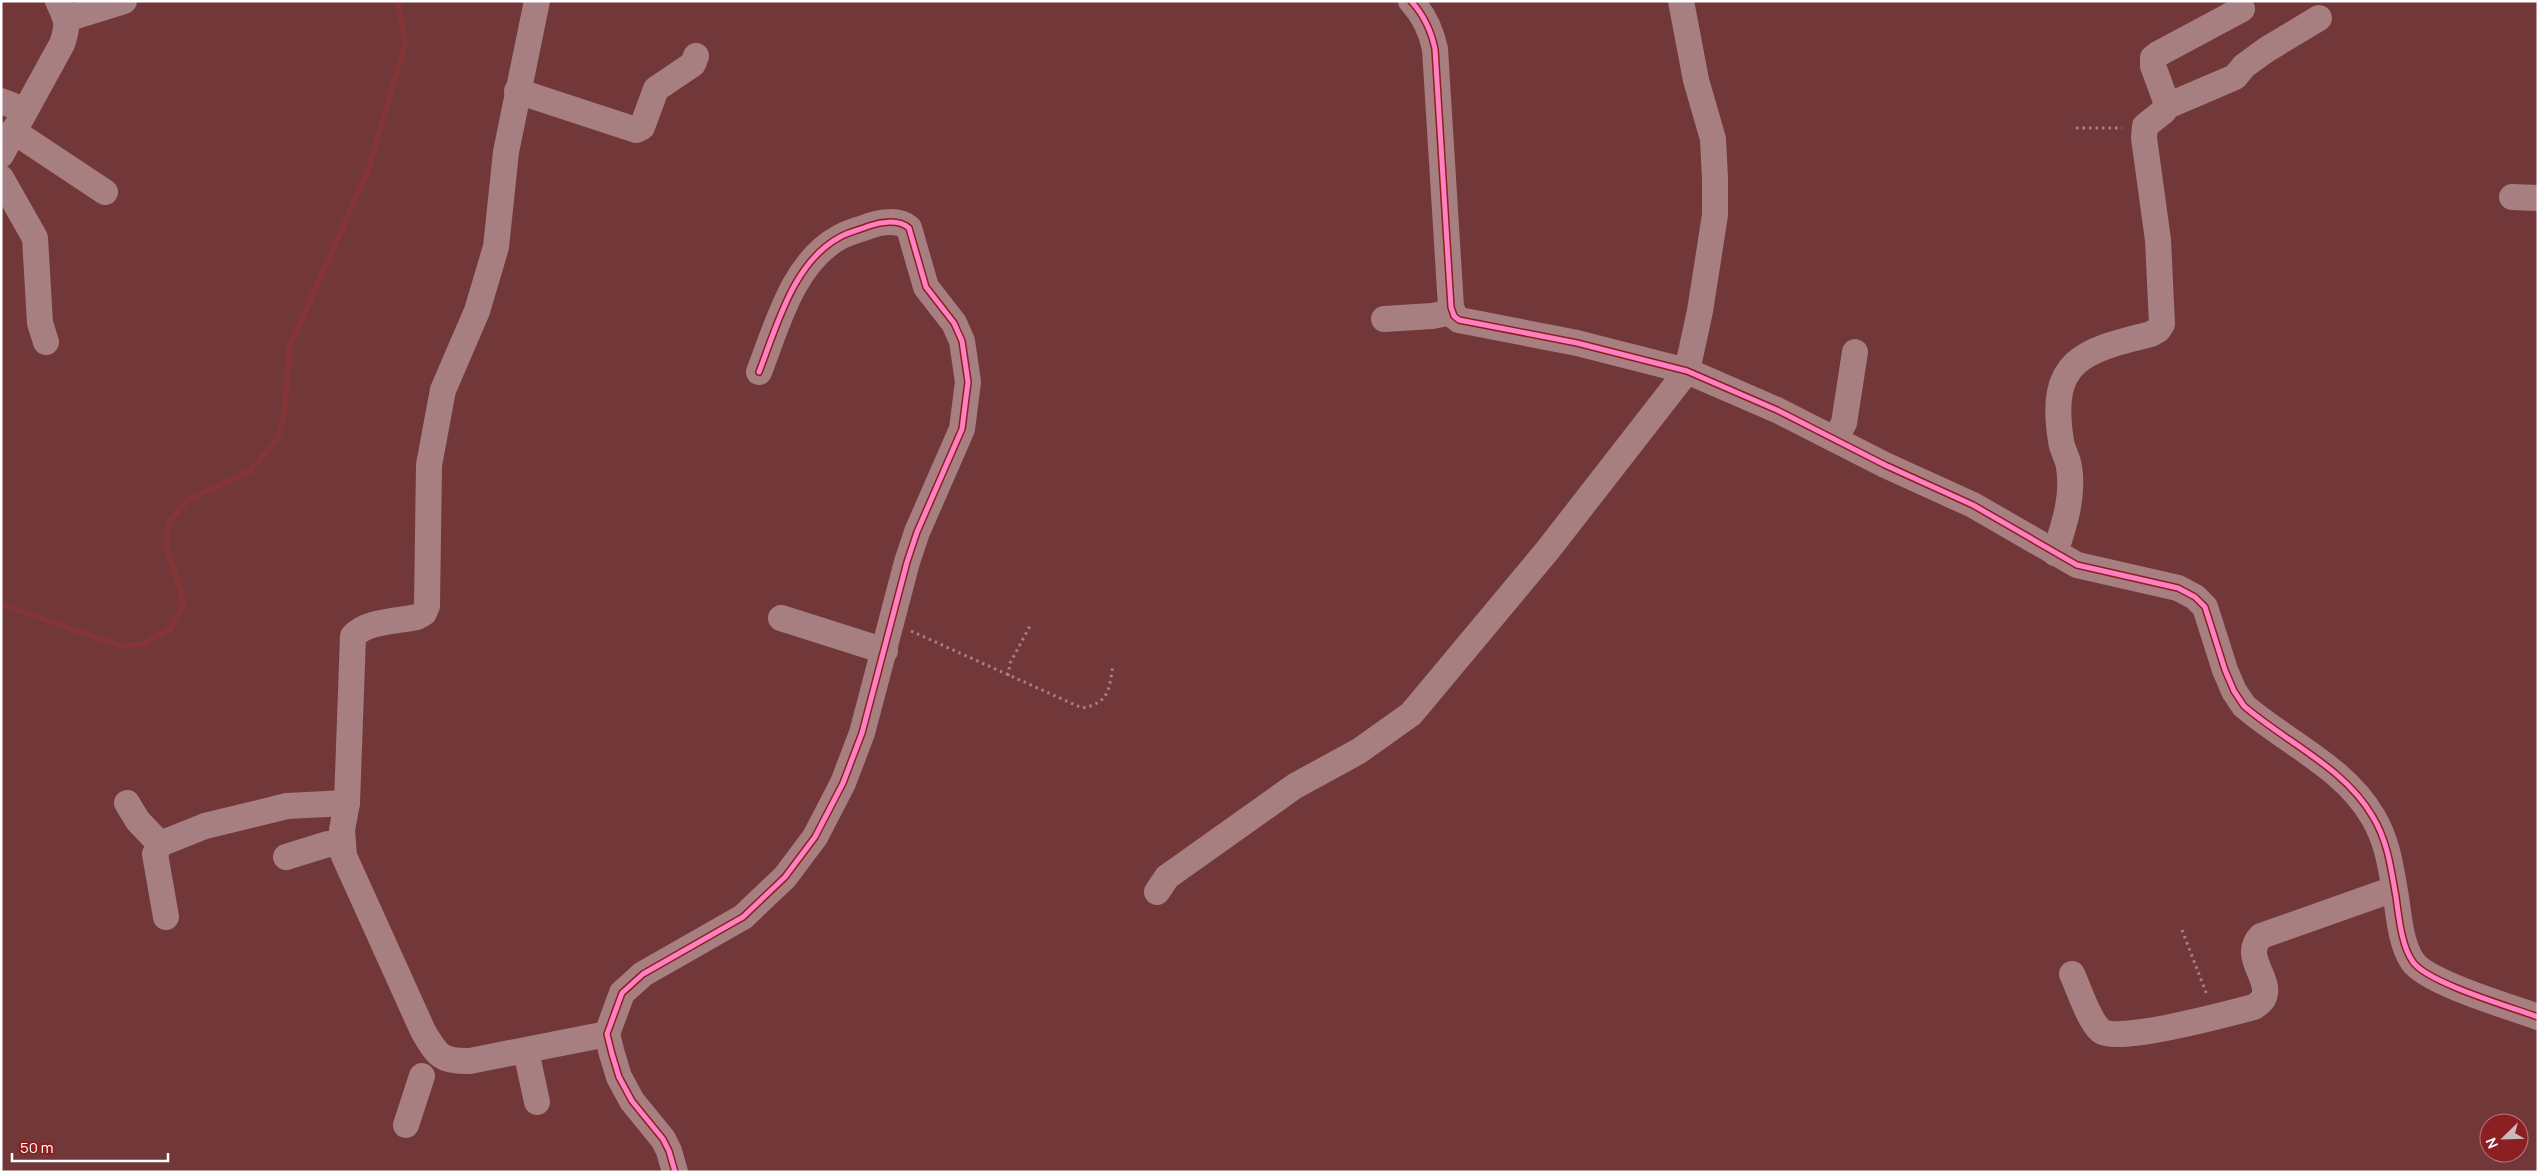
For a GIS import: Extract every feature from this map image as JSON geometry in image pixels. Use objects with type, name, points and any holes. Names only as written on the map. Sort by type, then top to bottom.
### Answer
[{"type":"street","points":[[1,155],[13,114],[62,44],[68,29],[62,10],[124,1]]},
{"type":"street","points":[[406,1124],[430,1063],[344,856],[342,830],[347,803],[353,636],[358,630],[367,627],[417,617],[424,613],[427,606],[429,474],[443,390],[477,311],[496,247],[506,152],[537,1]]},
{"type":"street","points":[[1410,1],[1421,12],[1429,26],[1435,49],[1453,312],[1459,320],[1576,344],[1687,371],[1777,410],[1835,440],[1973,505],[2055,553],[2089,570],[2178,588],[2195,597],[2208,614],[2225,670],[2234,692],[2244,706],[2338,775],[2361,799],[2382,835],[2389,857],[2400,926],[2414,963],[2434,978],[2538,1017]]},
{"type":"street","points":[[1157,892],[1167,877],[1294,786],[1359,751],[1411,714],[1547,551],[1687,371],[1700,311],[1715,215],[1715,178],[1713,139],[1696,80],[1681,1]]},
{"type":"street","points":[[2055,553],[2066,520],[2070,487],[2069,466],[2061,444],[2058,418],[2061,383],[2078,359],[2092,352],[2151,334],[2158,330],[2162,324],[2158,240],[2144,138],[2145,126],[2164,111],[2167,104],[2153,66],[2153,58],[2242,9]]},
{"type":"street","points":[[2165,107],[2235,77],[2244,66],[2266,50],[2319,18]]},
{"type":"street","points":[[517,91],[636,130],[642,127],[656,89],[693,64],[696,56]]},
{"type":"street","points":[[13,114],[105,192]]},
{"type":"street","points":[[1,178],[35,238],[40,324],[46,342]]},
{"type":"street","points":[[2512,197],[2538,198]]},
{"type":"street","points":[[675,1172],[669,1151],[663,1139],[632,1101],[619,1077],[607,1034],[622,993],[643,974],[743,918],[785,877],[814,837],[843,783],[862,733],[907,562],[917,532],[962,429],[967,397],[967,362],[962,341],[954,323],[926,286],[909,228],[901,223],[877,223],[840,237],[821,251],[803,270],[783,311],[759,372]]},
{"type":"street","points":[[1384,319],[1432,316],[1453,312]]},
{"type":"street","points":[[1835,440],[1844,423],[1855,352]]},
{"type":"street","points":[[781,618],[885,650]]},
{"type":"street","points":[[127,803],[138,822],[160,844]]},
{"type":"street","points":[[166,917],[155,854],[160,844],[205,826],[287,806],[347,803]]},
{"type":"street","points":[[286,856],[328,844],[343,846]]},
{"type":"street","points":[[2072,974],[2096,1026],[2103,1033],[2154,1031],[2254,1007],[2263,999],[2265,990],[2253,950],[2255,942],[2261,936],[2394,889]]},
{"type":"street","points":[[430,1063],[443,1059],[453,1062],[526,1052],[607,1034]]},
{"type":"street","points":[[526,1052],[537,1102]]},
{"type":"path","points":[[2076,128],[2111,129],[2145,126]]},
{"type":"path","points":[[892,623],[1082,708],[1101,702],[1109,691],[1112,666]]},
{"type":"path","points":[[1008,676],[1010,663],[1030,626]]},
{"type":"path","points":[[2182,930],[2216,1016]]},
{"type":"waterway","points":[[1,604],[121,646],[144,644],[171,628],[184,603],[166,544],[168,523],[188,500],[250,471],[277,440],[284,413],[290,346],[369,168],[405,44],[398,1]]},
{"type":"cycle path","points":[[1411,1],[1426,23],[1435,49],[1451,307],[1454,316],[1459,320],[1577,343],[1687,371],[1777,410],[1885,465],[1973,505],[2077,565],[2178,588],[2195,597],[2205,607],[2225,670],[2234,691],[2244,706],[2331,770],[2361,799],[2373,817],[2386,846],[2403,939],[2413,962],[2422,970],[2452,986],[2538,1017]]},
{"type":"cycle path","points":[[675,1172],[669,1151],[663,1139],[632,1101],[619,1077],[612,1054],[607,1034],[622,993],[643,974],[743,917],[785,877],[815,837],[843,783],[862,733],[907,562],[917,532],[962,429],[968,382],[962,341],[954,323],[926,287],[909,228],[895,222],[873,225],[843,235],[824,248],[810,262],[798,279],[780,316],[759,372]]}]
